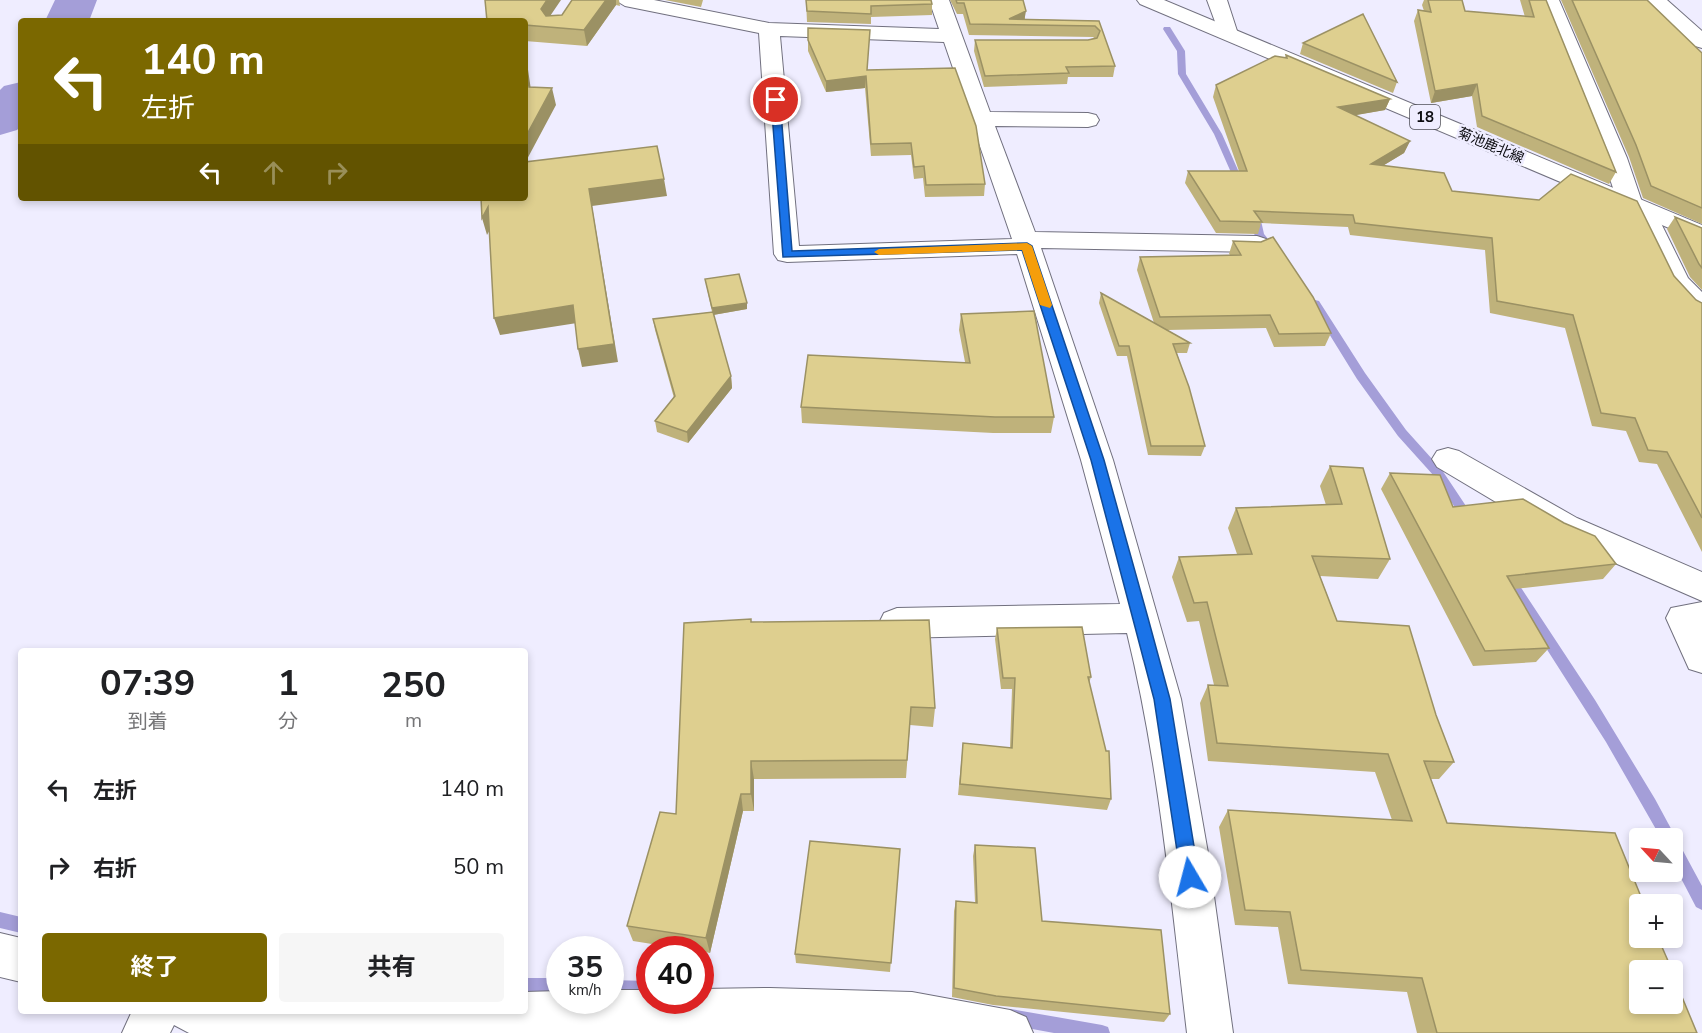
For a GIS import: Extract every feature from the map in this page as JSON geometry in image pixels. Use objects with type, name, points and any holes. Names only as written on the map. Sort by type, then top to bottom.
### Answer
[{"type":"main road","points":[[626,0],[769,29],[962,41]]},
{"type":"main road","points":[[939,0],[962,41],[982,119],[1097,460],[1141,618],[1162,699],[1187,854],[1210,1033]]},
{"type":"main road","name":"菊池鹿北線","points":[[1147,0],[1702,234]]},
{"type":"main road","points":[[1217,0],[1228,34]]},
{"type":"main road","points":[[1549,0],[1636,206],[1676,282],[1702,308]]},
{"type":"main road","points":[[1655,0],[1702,42]]},
{"type":"main road","points":[[769,29],[787,254],[1044,241],[1257,244]]},
{"type":"main road","points":[[982,119],[1088,120]]},
{"type":"main road","points":[[1448,459],[1565,527],[1702,587]]},
{"type":"main road","points":[[1702,617],[1684,618],[1702,658]]},
{"type":"main road","points":[[897,623],[1141,618]]},
{"type":"main road","points":[[0,955],[18,959]]},
{"type":"main road","points":[[208,1014],[236,1019],[492,1024],[770,1011],[900,1015],[1010,1033]]},
{"type":"main road","points":[[145,1033],[155,1014]]},
{"type":"building","points":[[485,0],[547,0],[541,9],[546,16],[562,15],[572,0],[606,0],[584,30],[528,25],[528,18],[487,18]]},
{"type":"building","points":[[806,0],[931,0],[932,4],[871,6],[871,14],[807,11]]},
{"type":"building","points":[[956,0],[1023,0],[1026,11],[1009,19],[1099,21],[1115,66],[1066,67],[1069,73],[985,76],[975,40],[1088,40],[1097,38],[1100,31],[1095,26],[970,24],[964,3],[957,3]]},
{"type":"building","points":[[1428,0],[1462,0],[1465,11],[1534,17],[1529,0],[1546,0],[1616,172],[1482,116],[1477,84],[1435,91],[1418,10],[1431,12]]},
{"type":"building","points":[[1572,0],[1647,0],[1702,53],[1702,208],[1651,186],[1636,145]]},
{"type":"building","points":[[1363,14],[1397,82],[1303,43]]},
{"type":"building","points":[[808,28],[870,30],[867,70],[955,68],[976,126],[985,184],[926,185],[924,166],[914,167],[911,143],[871,144],[866,76],[826,81],[808,40]]},
{"type":"building","points":[[1286,55],[1390,99],[1338,107],[1410,141],[1371,164],[1444,173],[1452,191],[1539,200],[1571,174],[1637,201],[1674,276],[1696,300],[1702,303],[1702,518],[1667,452],[1648,450],[1635,418],[1601,413],[1573,315],[1497,301],[1492,238],[1355,223],[1353,215],[1254,211],[1262,222],[1220,221],[1188,171],[1247,171],[1216,85],[1275,56],[1287,58]]},
{"type":"building","points":[[528,80],[529,87],[552,88],[528,132]]},
{"type":"building","points":[[657,146],[664,179],[589,189],[614,344],[578,349],[573,305],[494,318],[488,207],[482,218],[481,201],[528,201],[528,162]]},
{"type":"building","points":[[1675,217],[1702,228],[1702,268],[1699,264]]},
{"type":"building","points":[[1273,237],[1313,297],[1331,333],[1279,334],[1270,315],[1160,317],[1140,257],[1241,255],[1233,241],[1261,242]]},
{"type":"building","points":[[739,274],[747,303],[712,308],[705,279]]},
{"type":"building","points":[[1101,293],[1190,343],[1173,344],[1189,387],[1205,446],[1151,446],[1129,346],[1119,346]]},
{"type":"building","points":[[1034,311],[1054,417],[995,417],[801,407],[808,355],[970,363],[961,314]]},
{"type":"building","points":[[713,312],[731,376],[687,432],[655,421],[675,396],[653,319]]},
{"type":"building","points":[[1330,466],[1363,468],[1390,559],[1312,556],[1337,621],[1409,626],[1436,715],[1454,762],[1424,761],[1447,823],[1615,833],[1629,867],[1629,882],[1635,882],[1640,894],[1629,894],[1629,948],[1662,948],[1668,960],[1629,960],[1629,1014],[1683,1014],[1683,999],[1697,1033],[1437,1033],[1422,978],[1301,970],[1290,912],[1245,910],[1228,810],[1412,821],[1388,754],[1217,743],[1208,685],[1228,686],[1207,602],[1194,603],[1179,557],[1252,554],[1236,508],[1342,504]]},
{"type":"building","points":[[1390,473],[1440,475],[1453,507],[1523,499],[1564,523],[1595,536],[1616,564],[1507,576],[1549,648],[1485,651]]},
{"type":"building","points":[[751,619],[751,622],[929,620],[935,708],[911,707],[907,760],[751,761],[751,794],[741,794],[706,936],[627,926],[660,812],[676,814],[684,623]]},
{"type":"building","points":[[1082,627],[1091,677],[1088,677],[1106,751],[1109,751],[1111,799],[960,784],[963,743],[1012,748],[1015,678],[1003,678],[997,628]]},
{"type":"building","points":[[810,841],[900,849],[891,963],[795,954]]},
{"type":"building","points":[[975,845],[1035,848],[1042,921],[1161,930],[1170,1014],[996,996],[954,988],[956,901],[977,903]]},
{"type":"waterway","points":[[68,18],[76,0]]},
{"type":"waterway","points":[[1167,29],[1181,51],[1182,74],[1218,134],[1241,186]]},
{"type":"waterway","points":[[0,120],[18,99]]},
{"type":"waterway","points":[[1255,216],[1259,234],[1272,250]]},
{"type":"waterway","points":[[1315,303],[1361,376],[1402,433],[1438,473],[1468,518]]},
{"type":"waterway","points":[[1506,575],[1611,737],[1663,828]]},
{"type":"waterway","points":[[1683,866],[1702,902]]},
{"type":"waterway","points":[[0,920],[18,924]]},
{"type":"waterway","points":[[528,986],[546,986]]},
{"type":"waterway","points":[[624,988],[636,989]]},
{"type":"waterway","points":[[1011,1017],[1102,1033]]},
{"type":"slow traffic","points":[[879,252],[1027,246],[1046,305]]},
{"type":"route","points":[[776,100],[787,254],[1027,246],[1097,460],[1162,699],[1190,877]]}]
